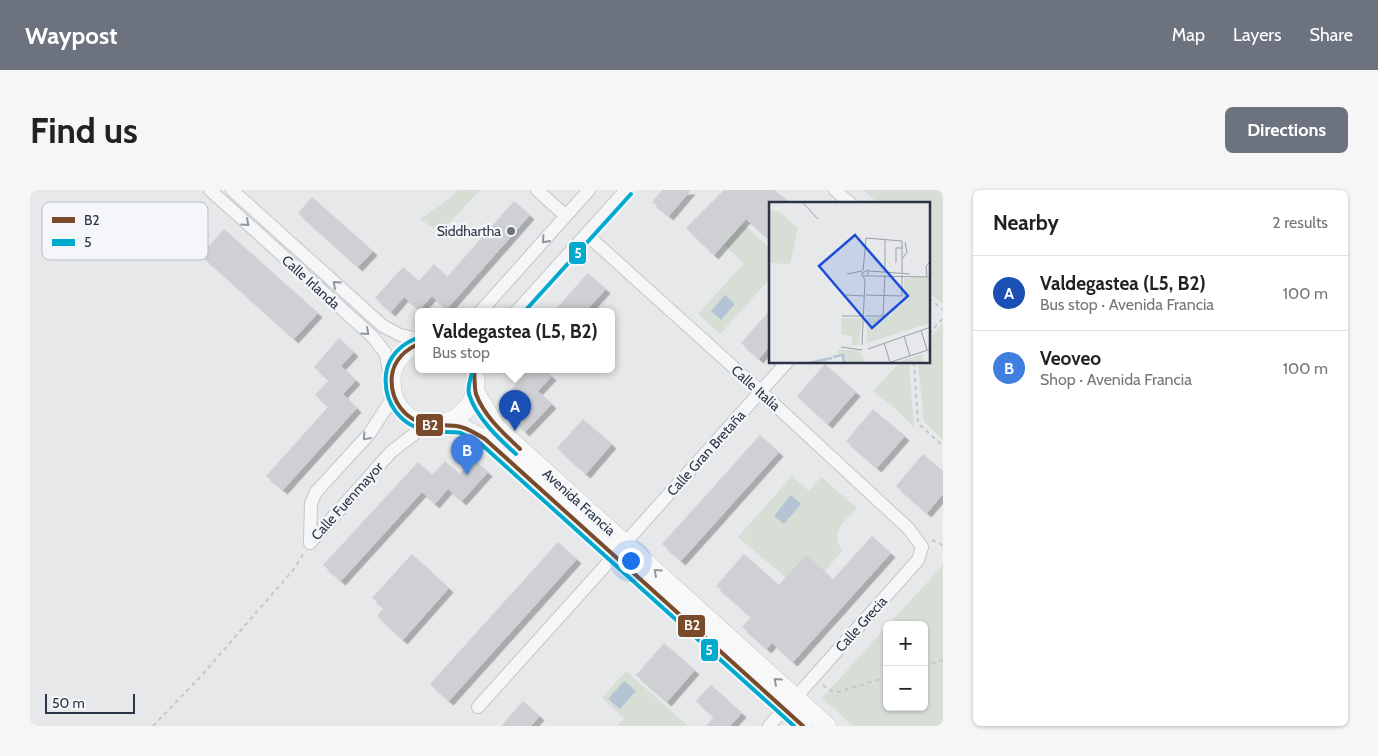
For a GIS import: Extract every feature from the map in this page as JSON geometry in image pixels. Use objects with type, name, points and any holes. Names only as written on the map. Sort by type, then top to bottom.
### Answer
[{"type":"main road","points":[[415,345],[400,356],[393,371],[392,392],[401,410],[412,420],[431,425],[450,422],[462,414],[470,404],[476,378]]},
{"type":"main road","name":"Avenida Francia","points":[[476,378],[496,427],[619,550]]},
{"type":"main road","name":"Avenida Francia","points":[[431,425],[462,427],[485,439],[619,550],[790,703],[826,726]]},
{"type":"main road","name":"Avenida Francia","points":[[790,703],[803,726]]},
{"type":"street","name":"Calle Irlanda","points":[[210,190],[373,338],[386,354],[392,392]]},
{"type":"street","name":"Calle Irlanda","points":[[232,190],[383,326],[400,335],[415,338]]},
{"type":"street","points":[[537,190],[566,216]]},
{"type":"street","points":[[484,308],[589,190]]},
{"type":"street","points":[[520,308],[626,190]]},
{"type":"street","points":[[835,190],[849,202]]},
{"type":"street","name":"Calle Italia","points":[[586,234],[909,529],[922,547]]},
{"type":"street","name":"Calle Gran Bretaña","points":[[478,707],[786,364]]},
{"type":"street","name":"Calle Fuenmayor","points":[[310,543],[311,503],[316,492],[370,433],[392,392]]},
{"type":"street","name":"Calle Fuenmayor","points":[[310,543],[391,452],[431,425]]},
{"type":"street","name":"Calle Grecia","points":[[769,726],[918,560],[922,547]]},
{"type":"path","points":[[931,300],[943,310]]},
{"type":"path","points":[[931,332],[943,318]]},
{"type":"path","points":[[914,364],[918,423],[943,446]]},
{"type":"path","points":[[153,726],[202,676],[288,576],[310,543]]},
{"type":"path","points":[[928,665],[943,660]]},
{"type":"path","points":[[813,677],[828,690],[838,692],[883,678]]},
{"type":"shaded area","points":[[458,190],[480,190],[440,233],[420,219],[452,197]]},
{"type":"shaded area","points":[[864,190],[943,190],[943,304],[931,295],[931,202],[877,202]]},
{"type":"shaded area","points":[[743,224],[769,247],[769,280],[720,334],[698,314],[744,263],[724,245]]},
{"type":"shaded area","points":[[943,323],[943,440],[924,422],[918,364],[931,364],[931,337]]},
{"type":"shaded area","points":[[898,364],[909,364],[914,427],[899,412],[873,391]]},
{"type":"shaded area","points":[[792,476],[809,491],[821,477],[857,508],[840,527],[837,538],[842,551],[824,572],[786,578],[738,537]]},
{"type":"shaded area","points":[[943,565],[943,726],[853,726],[822,698],[883,630],[883,711],[928,711],[928,621],[892,621]]},
{"type":"shaded area","points":[[626,671],[688,726],[617,726],[624,718],[602,698]]},
{"type":"water","points":[[725,295],[735,304],[721,320],[711,311]]},
{"type":"water","points":[[791,495],[801,504],[784,524],[774,516]]},
{"type":"water","points":[[624,681],[636,691],[620,709],[608,699]]},
{"type":"building","points":[[662,190],[691,190],[669,216],[652,202]]},
{"type":"building","points":[[724,190],[775,190],[789,202],[769,202],[769,239],[746,219],[714,255],[686,228]]},
{"type":"building","points":[[312,197],[373,251],[358,267],[298,213]]},
{"type":"building","points":[[514,201],[530,215],[448,308],[432,296],[421,308],[417,308],[404,297],[391,312],[375,298],[403,267],[419,281],[434,264],[447,277]]},
{"type":"building","points":[[224,229],[318,313],[294,339],[207,260],[208,247]]},
{"type":"building","points":[[588,273],[606,289],[589,308],[557,308]]},
{"type":"building","points":[[769,311],[769,347],[759,359],[741,343]]},
{"type":"building","points":[[339,338],[354,352],[341,366],[356,380],[343,394],[357,408],[283,490],[266,476],[328,407],[315,395],[329,380],[314,367]]},
{"type":"building","points":[[825,364],[856,392],[828,424],[797,396]]},
{"type":"building","points":[[520,373],[548,373],[552,376],[538,391],[552,404],[525,432],[511,418],[524,404],[510,391],[523,376]]},
{"type":"building","points":[[873,409],[905,436],[877,468],[846,441]]},
{"type":"building","points":[[583,419],[612,444],[586,474],[557,448]]},
{"type":"building","points":[[760,435],[779,452],[681,561],[662,544]]},
{"type":"building","points":[[923,454],[943,471],[943,494],[927,513],[896,486]]},
{"type":"building","points":[[473,459],[488,472],[462,501],[448,489],[435,504],[422,492],[341,581],[323,565],[418,462],[432,475],[445,461],[460,474]]},
{"type":"building","points":[[872,536],[891,553],[793,662],[772,643],[767,649],[742,627],[751,617],[716,586],[744,554],[779,585],[806,555],[833,579]]},
{"type":"building","points":[[558,542],[577,559],[449,701],[430,684]]},
{"type":"building","points":[[412,554],[449,588],[403,640],[377,616],[384,608],[372,598]]},
{"type":"building","points":[[664,643],[695,670],[667,702],[636,675]]},
{"type":"building","points":[[711,685],[742,713],[730,726],[706,726],[714,717],[696,701]]},
{"type":"building","points":[[523,701],[540,716],[531,726],[501,726]]},
{"type":"transit line","name":"5","points":[[528,308],[631,194]]},
{"type":"transit line","name":"5","points":[[415,339],[396,352],[387,368],[386,385],[388,395],[396,412],[410,424],[420,429],[434,432],[461,433],[481,444],[794,726]]},
{"type":"transit line","name":"B2","points":[[415,346],[401,356],[395,365],[392,375],[393,393],[400,408],[406,414],[421,423],[464,428],[485,439],[803,726]]},
{"type":"transit line","name":"5","points":[[472,373],[468,388],[472,403],[488,427],[516,454]]},
{"type":"transit line","name":"B2","points":[[474,373],[475,388],[479,402],[495,424],[520,449]]},
{"type":"place","name":"Siddhartha","points":[[511,231]]},
{"type":"place","name":"Valdegastea (L5, B2)","points":[[515,431]]},
{"type":"place","name":"Veoveo","points":[[467,475]]}]
